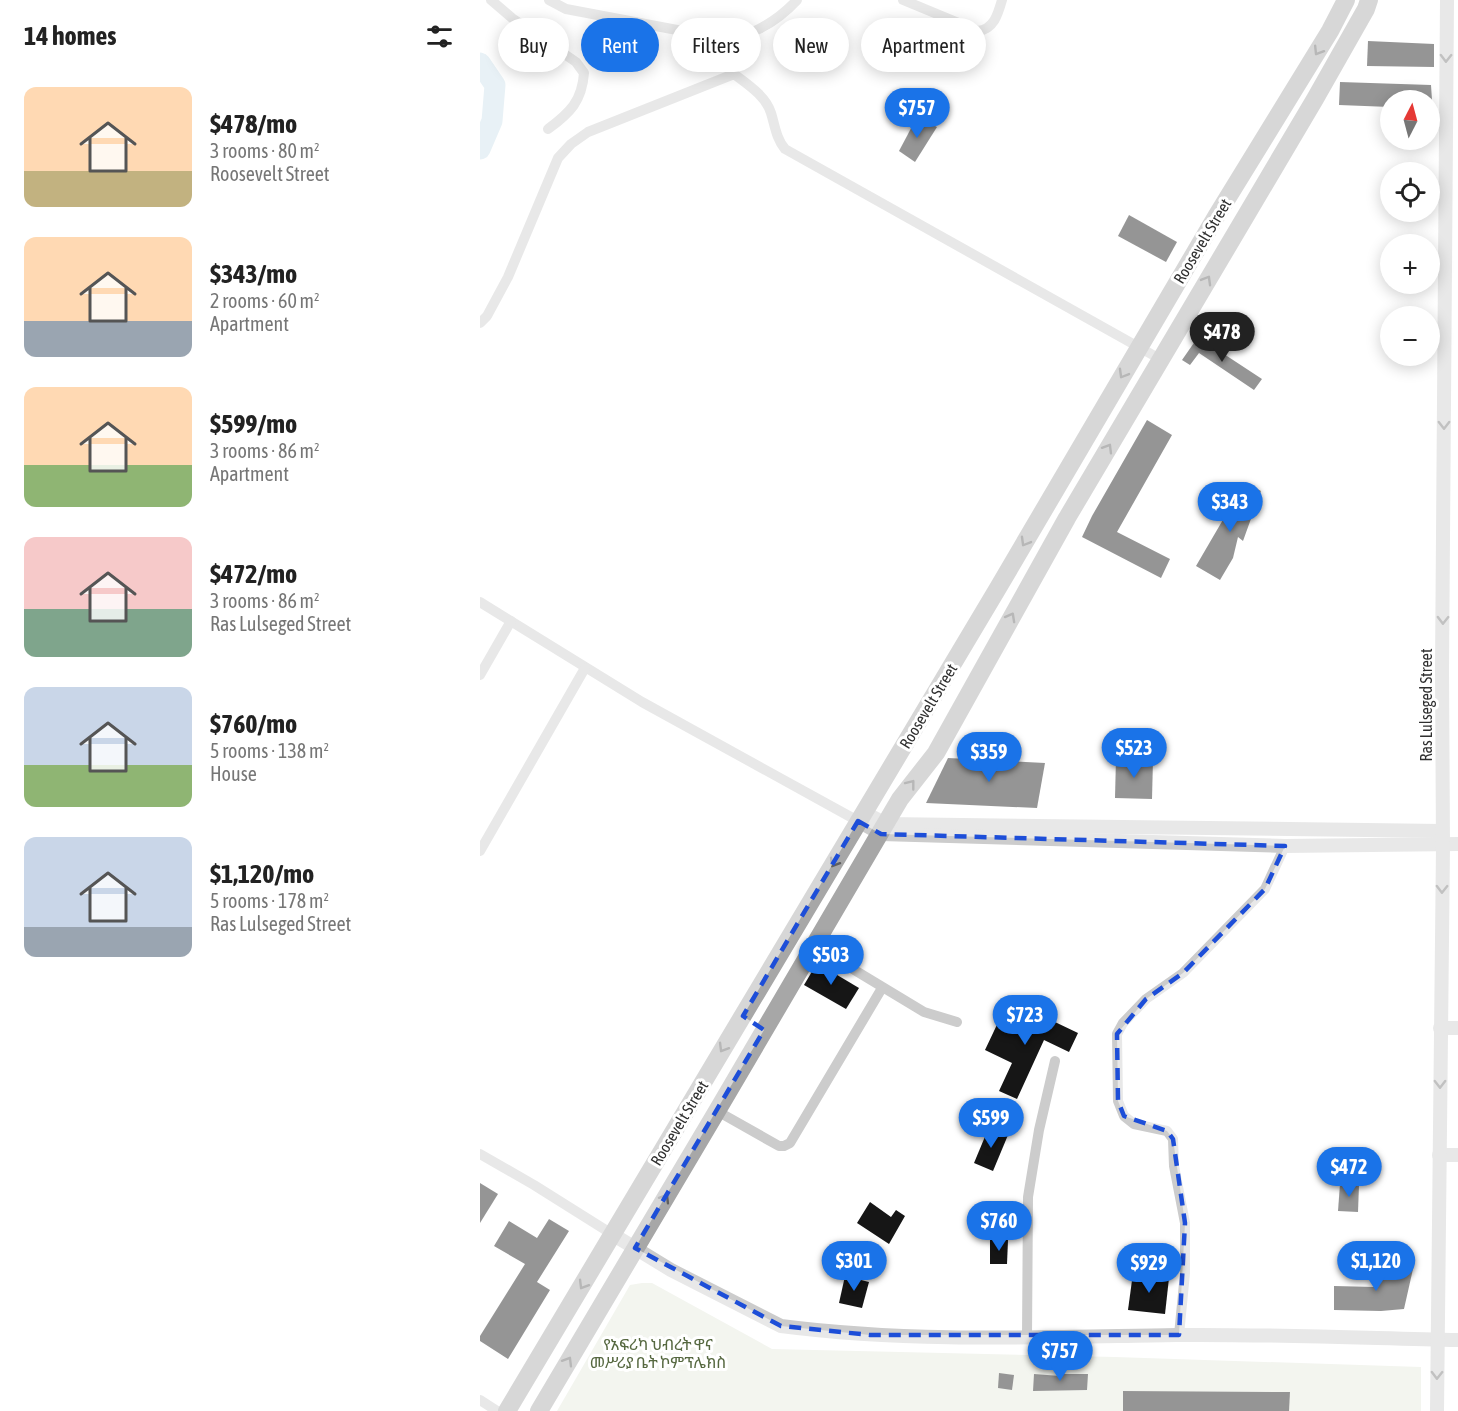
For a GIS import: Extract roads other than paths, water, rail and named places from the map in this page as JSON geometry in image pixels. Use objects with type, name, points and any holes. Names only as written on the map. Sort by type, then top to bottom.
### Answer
[{"type":"main road","name":"Roosevelt Street","points":[[507,1411],[998,588],[1217,215],[1330,31],[1346,0]]},
{"type":"main road","name":"Roosevelt Street","points":[[538,1411],[900,799],[936,753],[1066,518],[1315,99],[1369,0]]},
{"type":"main road","points":[[1217,215],[1238,227]]},
{"type":"main road","points":[[743,1016],[764,1030]]},
{"type":"street","points":[[491,0],[512,18],[576,62],[584,73],[577,102],[568,115],[548,129]]},
{"type":"street","points":[[549,0],[566,9],[671,29]]},
{"type":"street","points":[[761,28],[773,22],[797,0]]},
{"type":"street","points":[[903,0],[978,31],[984,30],[993,22],[1002,0]]},
{"type":"street","name":"Ras Lulseged Street","points":[[1437,1411],[1442,831],[1451,398],[1452,112],[1447,0]]},
{"type":"street","points":[[480,323],[487,316],[508,277],[558,158],[571,144],[588,132],[734,74],[767,103],[777,137],[785,149],[1160,359]]},
{"type":"street","points":[[480,602],[682,725],[883,829],[1285,846],[1443,846],[1458,844]]},
{"type":"street","points":[[480,675],[511,621]]},
{"type":"street","points":[[480,851],[585,668]]},
{"type":"street","points":[[883,829],[1442,831]]},
{"type":"street","points":[[1179,1335],[1185,1273],[1185,1223],[1174,1166],[1173,1139],[1167,1131],[1134,1124],[1124,1116],[1118,1101],[1117,1034],[1123,1023],[1146,999],[1183,973],[1265,889],[1285,846]]},
{"type":"street","points":[[813,945],[924,1012],[957,1022]]},
{"type":"street","points":[[717,1111],[778,1146],[790,1143],[882,988]]},
{"type":"street","points":[[1440,1028],[1458,1028]]},
{"type":"street","points":[[1027,1337],[1028,1197],[1054,1061]]},
{"type":"street","points":[[480,1154],[671,1270],[781,1326],[870,1335],[1027,1337],[1179,1335],[1458,1340]]},
{"type":"street","points":[[1439,1155],[1458,1155]]},
{"type":"street","points":[[480,1400],[497,1411]]},
{"type":"waterway","points":[[480,63],[495,85],[492,121],[480,149]]},
{"type":"park label","name":"የአፍሪካ ህብረት ዋና መሥሪያ ቤት ኮምፕሌክስ","points":[[658,1353]]}]
